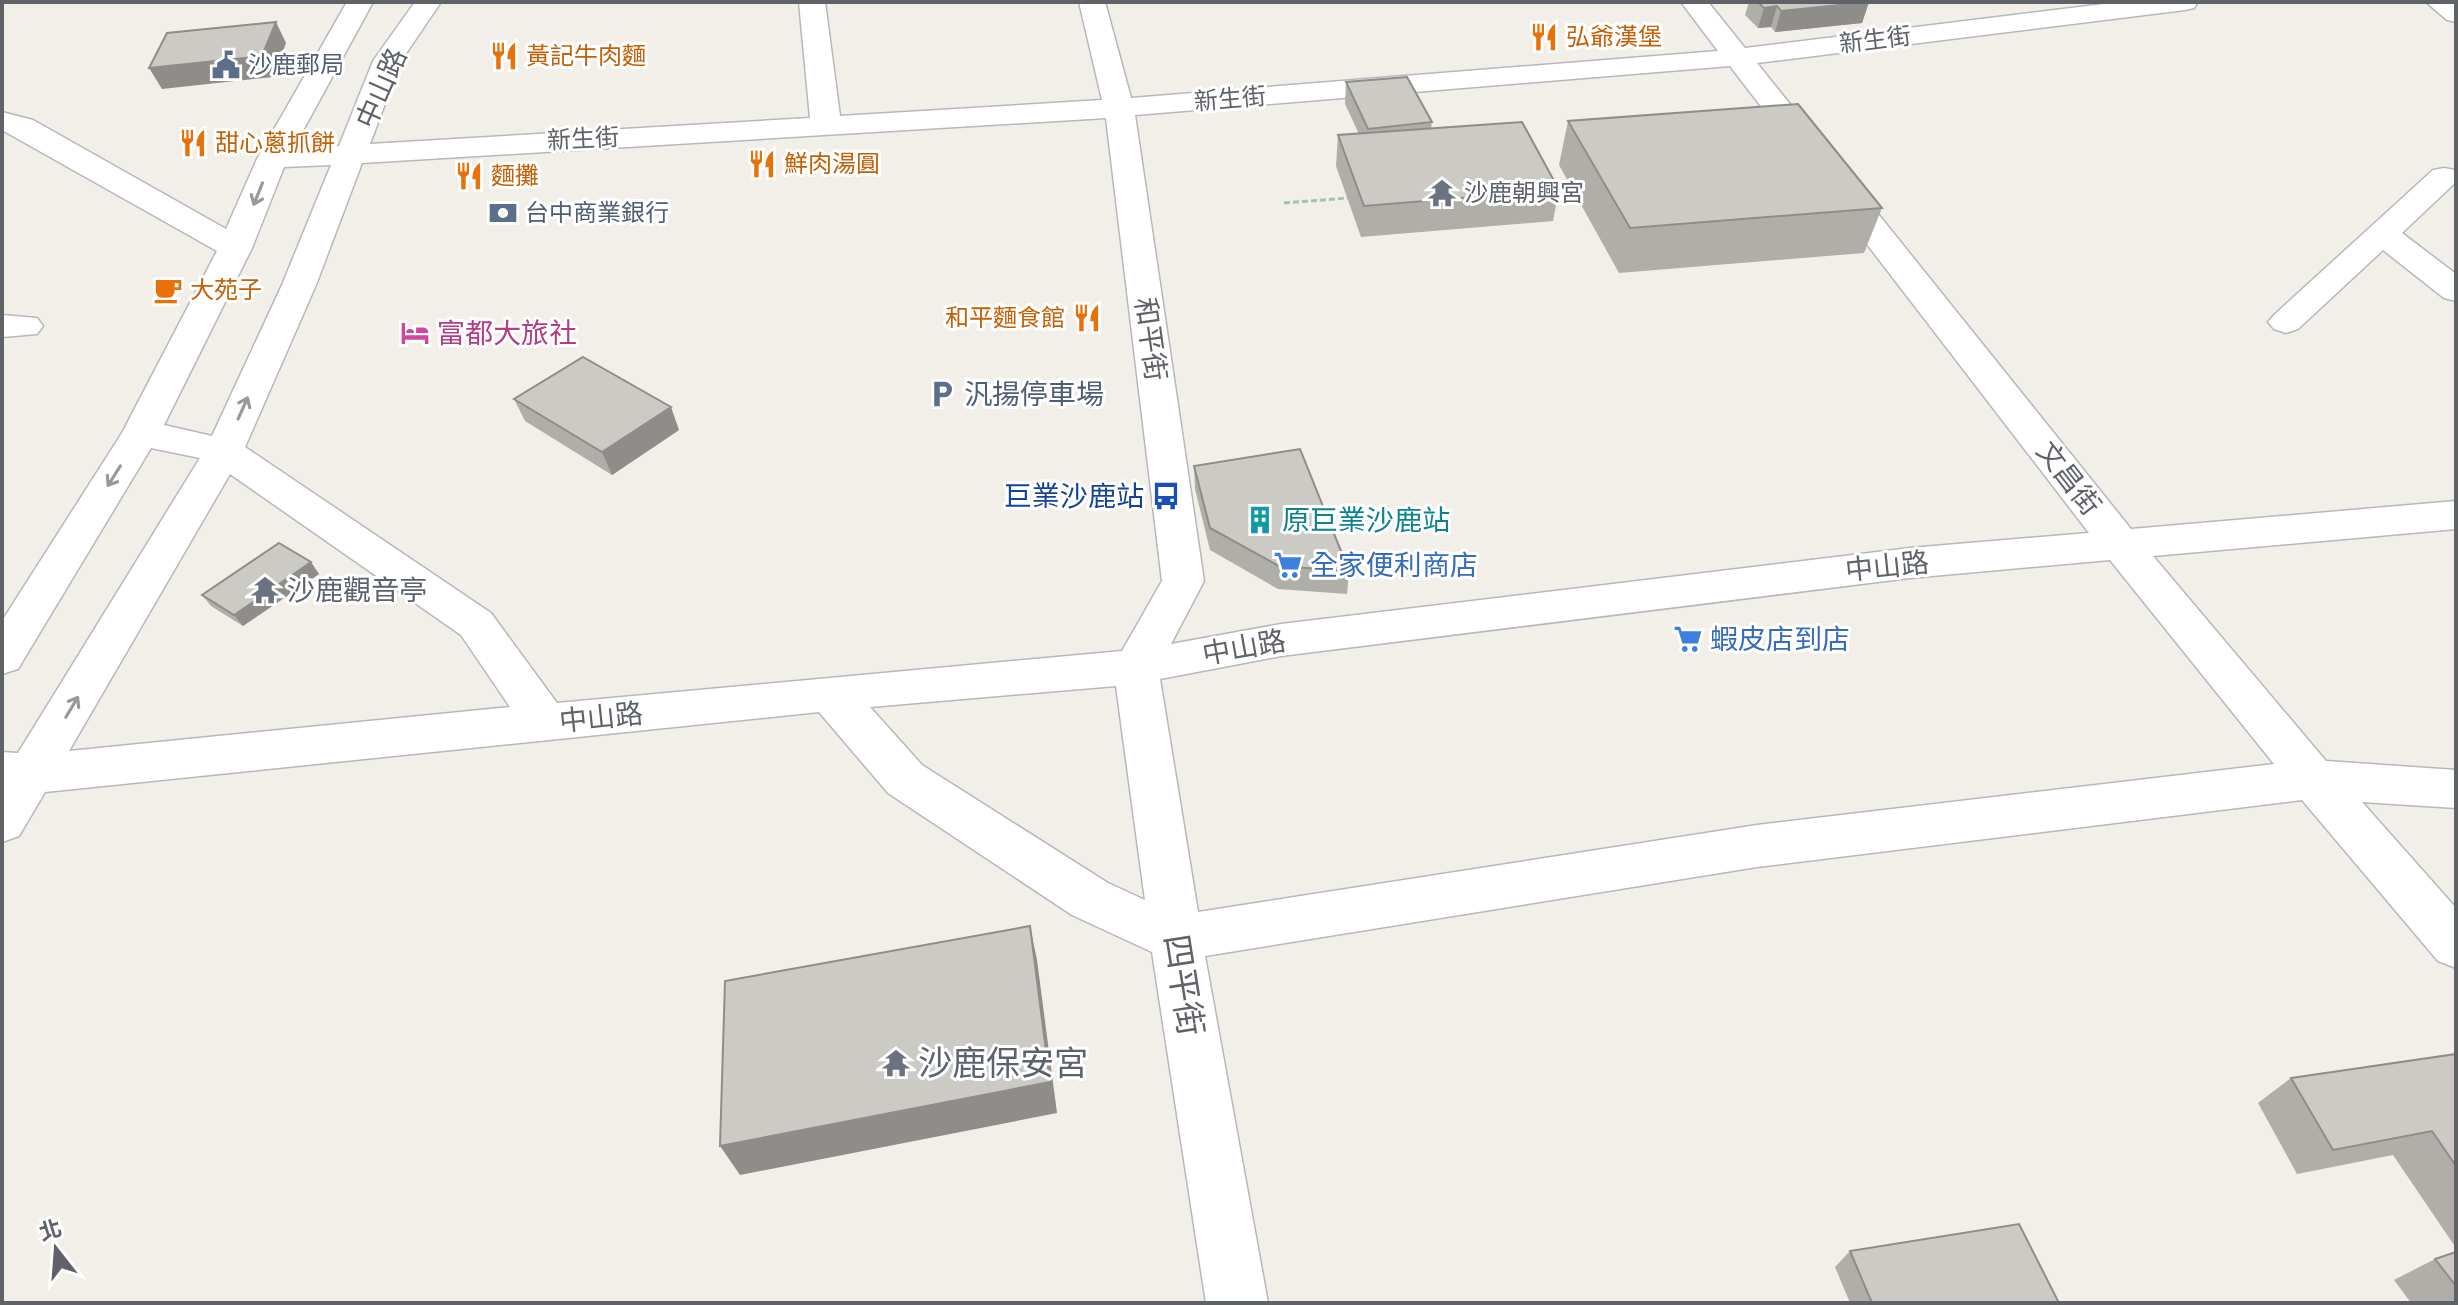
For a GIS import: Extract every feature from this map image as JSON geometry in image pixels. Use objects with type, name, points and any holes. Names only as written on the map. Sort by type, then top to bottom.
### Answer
[{"type":"street","name":"中山路","points":[[2,657],[141,433],[235,248],[272,159],[360,2]]},
{"type":"street","name":"中山路","points":[[17,772],[224,451],[299,285],[387,61],[428,2]]},
{"type":"street","points":[[812,2],[826,125]]},
{"type":"street","name":"和平街","points":[[1092,2],[1119,108],[1183,581],[1136,667]]},
{"type":"street","name":"文昌街","points":[[1694,2],[1741,57],[2121,545],[2313,779],[2456,945]]},
{"type":"street","name":"新生街","points":[[272,159],[1119,108],[1741,57],[2185,2]]},
{"type":"street","points":[[2439,2],[2456,14]]},
{"type":"street","points":[[2,121],[22,126],[235,248]]},
{"type":"street","points":[[2286,322],[2444,177]]},
{"type":"street","points":[[2383,234],[2456,291]]},
{"type":"street","points":[[141,433],[224,451],[476,624],[546,723]]},
{"type":"street","name":"中山路","points":[[17,772],[830,693],[1136,667],[1297,638],[1910,563],[2456,515]]},
{"type":"street","name":"四平街","points":[[1136,667],[1176,938],[1237,1303]]},
{"type":"street","points":[[830,693],[905,779],[1090,899],[1176,938],[1757,846],[2313,779],[2456,789]]},
{"type":"street","points":[[2,822],[17,772]]},
{"type":"path","points":[[1284,203],[1348,198]]},
{"type":"building","points":[[1758,2],[1869,2],[1781,11],[1777,6],[1764,8]]},
{"type":"building","points":[[276,22],[262,56],[149,68],[167,33]]},
{"type":"building","points":[[1407,77],[1432,122],[1368,129],[1346,82]]},
{"type":"building","points":[[1798,104],[1882,208],[1630,228],[1568,121]]},
{"type":"building","points":[[1522,122],[1559,190],[1364,206],[1338,135]]},
{"type":"building","points":[[583,357],[671,407],[602,452],[514,399]]},
{"type":"building","name":"原巨業沙鹿站","points":[[1300,449],[1349,571],[1279,566],[1210,528],[1194,466]]},
{"type":"building","points":[[279,543],[311,562],[234,615],[202,595]]},
{"type":"building","name":"沙鹿保安宮","points":[[1030,926],[1050,1082],[720,1146],[725,981]]},
{"type":"building","points":[[2456,1054],[2456,1166],[2432,1131],[2333,1150],[2291,1078]]},
{"type":"building","points":[[2019,1224],[2059,1303],[1872,1303],[1850,1251]]},
{"type":"building","points":[[2456,1252],[2456,1286],[2435,1259]]},
{"type":"place","name":"弘爺漢堡","points":[[1544,37]]},
{"type":"place","name":"黃記牛肉麵","points":[[504,56]]},
{"type":"place","name":"沙鹿郵局","points":[[226,65]]},
{"type":"place","name":"甜心蔥抓餅","points":[[193,143]]},
{"type":"place","name":"鮮肉湯圓","points":[[762,164]]},
{"type":"place","name":"麵攤","points":[[469,176]]},
{"type":"place","name":"沙鹿朝興宮","points":[[1442,193]]},
{"type":"place","name":"台中商業銀行","points":[[503,213]]},
{"type":"place","name":"大苑子","points":[[168,290]]},
{"type":"place","name":"和平麵食館","points":[[1087,318]]},
{"type":"place","name":"富都大旅社","points":[[415,333]]},
{"type":"place","name":"汎揚停車場","points":[[942,394]]},
{"type":"place","name":"巨業沙鹿站","points":[[1166,496]]},
{"type":"place","name":"原巨業沙鹿站","points":[[1260,520]]},
{"type":"place","name":"全家便利商店","points":[[1288,565]]},
{"type":"place","name":"沙鹿觀音亭","points":[[265,590]]},
{"type":"place","name":"蝦皮店到店","points":[[1688,639]]},
{"type":"place","name":"沙鹿保安宮","points":[[896,1063]]}]
